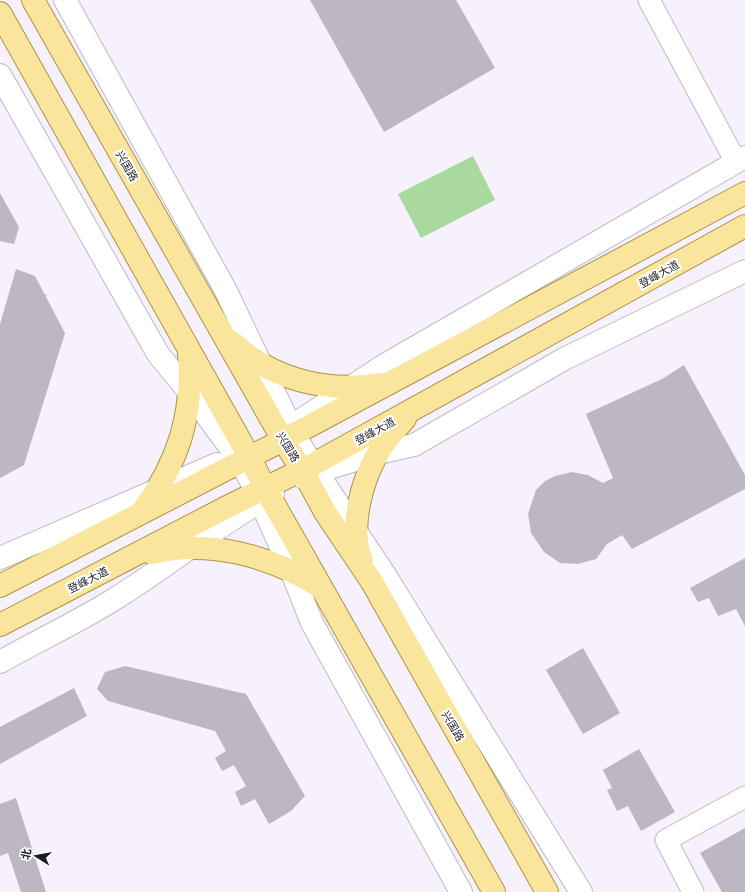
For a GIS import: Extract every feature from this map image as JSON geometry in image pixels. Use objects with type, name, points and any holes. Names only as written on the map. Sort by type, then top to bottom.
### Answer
[{"type":"main road","name":"兴国路","points":[[33,0],[223,333],[309,471],[325,512],[372,582],[547,892]]},
{"type":"main road","points":[[0,13],[189,350],[263,495],[322,588],[494,892]]},
{"type":"main road","points":[[287,434],[397,380],[745,193]]},
{"type":"main road","name":"登峰大道","points":[[0,625],[130,557],[263,495],[309,471],[424,404],[745,226]]},
{"type":"main road","points":[[223,333],[237,347],[260,363],[289,378],[326,386],[351,387],[380,384],[397,380]]},
{"type":"main road","points":[[141,513],[157,490],[175,454],[183,433],[190,393],[191,371],[189,350]]},
{"type":"main road","points":[[372,582],[358,553],[358,509],[363,489],[370,469],[378,453],[407,417],[424,404]]},
{"type":"main road","points":[[0,586],[141,513],[243,457]]},
{"type":"main road","points":[[130,557],[154,552],[201,548],[226,550],[266,560],[291,570],[322,588]]},
{"type":"street","points":[[65,0],[225,289],[260,363],[287,434]]},
{"type":"street","points":[[0,558],[157,490],[243,457],[287,434],[351,387],[383,366],[741,160],[649,0]]},
{"type":"street","points":[[0,75],[158,354],[243,457]]},
{"type":"street","points":[[581,892],[386,575],[357,533],[309,471],[414,445],[564,360],[745,271]]},
{"type":"street","points":[[0,662],[113,600],[188,549],[263,495],[312,623],[462,892]]},
{"type":"street","points":[[694,892],[666,840],[745,798]]},
{"type":"green space","points":[[473,156],[495,200],[421,238],[398,194]]},
{"type":"building","points":[[310,0],[456,0],[495,68],[384,132]]},
{"type":"building","points":[[0,193],[19,227],[14,244],[0,241]]},
{"type":"building","points":[[16,269],[35,276],[45,295],[47,295],[46,297],[65,333],[24,465],[0,478],[0,324]]},
{"type":"building","points":[[684,365],[745,475],[745,489],[632,549],[622,535],[607,544],[596,559],[578,564],[560,563],[544,552],[531,533],[528,514],[536,490],[545,481],[555,476],[572,472],[588,475],[603,483],[613,478],[586,414],[662,379]]},
{"type":"building","points":[[745,558],[745,626],[736,609],[718,616],[709,598],[698,602],[690,588]]},
{"type":"building","points":[[583,648],[620,713],[583,734],[546,670]]},
{"type":"building","points":[[125,666],[246,694],[305,796],[291,811],[269,824],[255,799],[241,806],[235,792],[246,786],[234,765],[222,771],[215,758],[226,751],[215,731],[108,701],[97,689],[105,672]]},
{"type":"building","points":[[74,688],[87,716],[0,764],[0,727]]},
{"type":"building","points":[[639,749],[675,812],[641,831],[628,806],[617,811],[607,790],[612,788],[603,770]]},
{"type":"building","points":[[16,798],[46,892],[21,892],[8,853],[0,856],[0,804]]},
{"type":"building","points":[[745,828],[745,892],[722,892],[700,853]]}]
